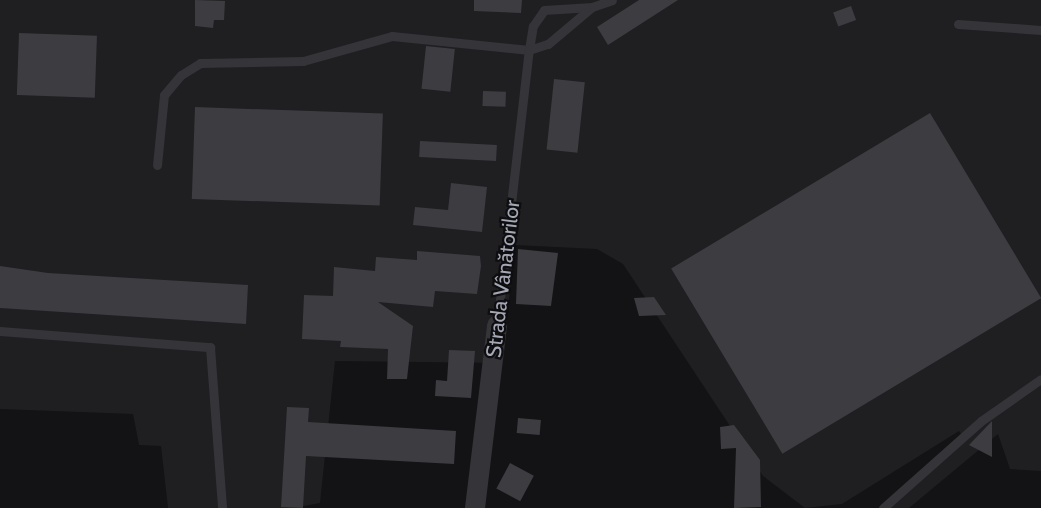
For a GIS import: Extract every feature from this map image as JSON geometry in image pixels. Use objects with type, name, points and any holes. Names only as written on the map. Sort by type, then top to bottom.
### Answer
[{"type":"street","name":"Strada Vânătorilor","points":[[475,508],[497,325]]},
{"type":"lane","name":"Strada Vânătorilor","points":[[497,325],[533,26],[544,10],[612,0]]},
{"type":"lane","name":"Strada Vânătorilor","points":[[529,50],[548,44],[592,4]]},
{"type":"lane","points":[[958,24],[1041,30]]},
{"type":"lane","points":[[157,165],[164,95],[181,75],[200,63],[303,61],[392,36],[529,50]]},
{"type":"lane","points":[[0,331],[210,347],[222,508]]},
{"type":"lane","points":[[883,508],[981,421],[1041,379]]},
{"type":"shaded area","points":[[0,0],[1041,0],[1041,471],[1010,469],[998,434],[909,508],[889,508],[965,440],[959,431],[842,504],[805,508],[763,476],[623,264],[597,249],[515,245],[502,363],[335,361],[320,503],[293,508],[168,508],[161,446],[139,445],[133,414],[0,409]]},
{"type":"building","points":[[195,0],[225,1],[224,20],[214,20],[213,28],[195,26]]},
{"type":"building","points":[[474,0],[522,0],[521,13],[474,11]]},
{"type":"building","points":[[639,0],[678,0],[608,45],[597,27]]},
{"type":"building","points":[[851,6],[856,20],[838,27],[833,12]]},
{"type":"building","points":[[19,33],[97,36],[95,98],[17,95]]},
{"type":"building","points":[[426,46],[455,49],[450,92],[422,89]]},
{"type":"building","points":[[554,79],[585,82],[577,153],[547,150]]},
{"type":"building","points":[[483,91],[506,92],[505,107],[482,106]]},
{"type":"building","points":[[195,107],[383,114],[380,206],[192,199]]},
{"type":"building","points":[[930,113],[1041,298],[782,454],[671,269]]},
{"type":"building","points":[[420,141],[497,145],[496,161],[419,157]]},
{"type":"building","points":[[451,183],[487,187],[482,232],[413,225],[415,207],[448,210]]},
{"type":"building","points":[[518,249],[558,253],[551,306],[516,304]]},
{"type":"building","points":[[417,251],[480,256],[481,266],[477,294],[435,291],[433,307],[378,302],[413,326],[407,379],[387,379],[388,349],[340,347],[341,341],[302,339],[304,295],[333,296],[334,267],[375,271],[376,257],[417,260]]},
{"type":"building","points":[[0,266],[48,273],[248,285],[246,324],[0,308]]},
{"type":"building","points":[[654,297],[666,315],[639,316],[634,298]]},
{"type":"building","points":[[449,350],[475,351],[471,398],[435,396],[436,380],[447,381]]},
{"type":"building","points":[[287,407],[309,408],[308,422],[456,431],[454,464],[306,456],[303,508],[281,507]]},
{"type":"building","points":[[518,418],[541,420],[540,435],[517,433]]},
{"type":"building","points":[[992,421],[992,457],[969,445]]},
{"type":"building","points":[[734,425],[760,460],[761,507],[734,508],[736,448],[721,449],[720,427]]},
{"type":"building","points":[[510,463],[534,476],[520,501],[496,489]]}]
